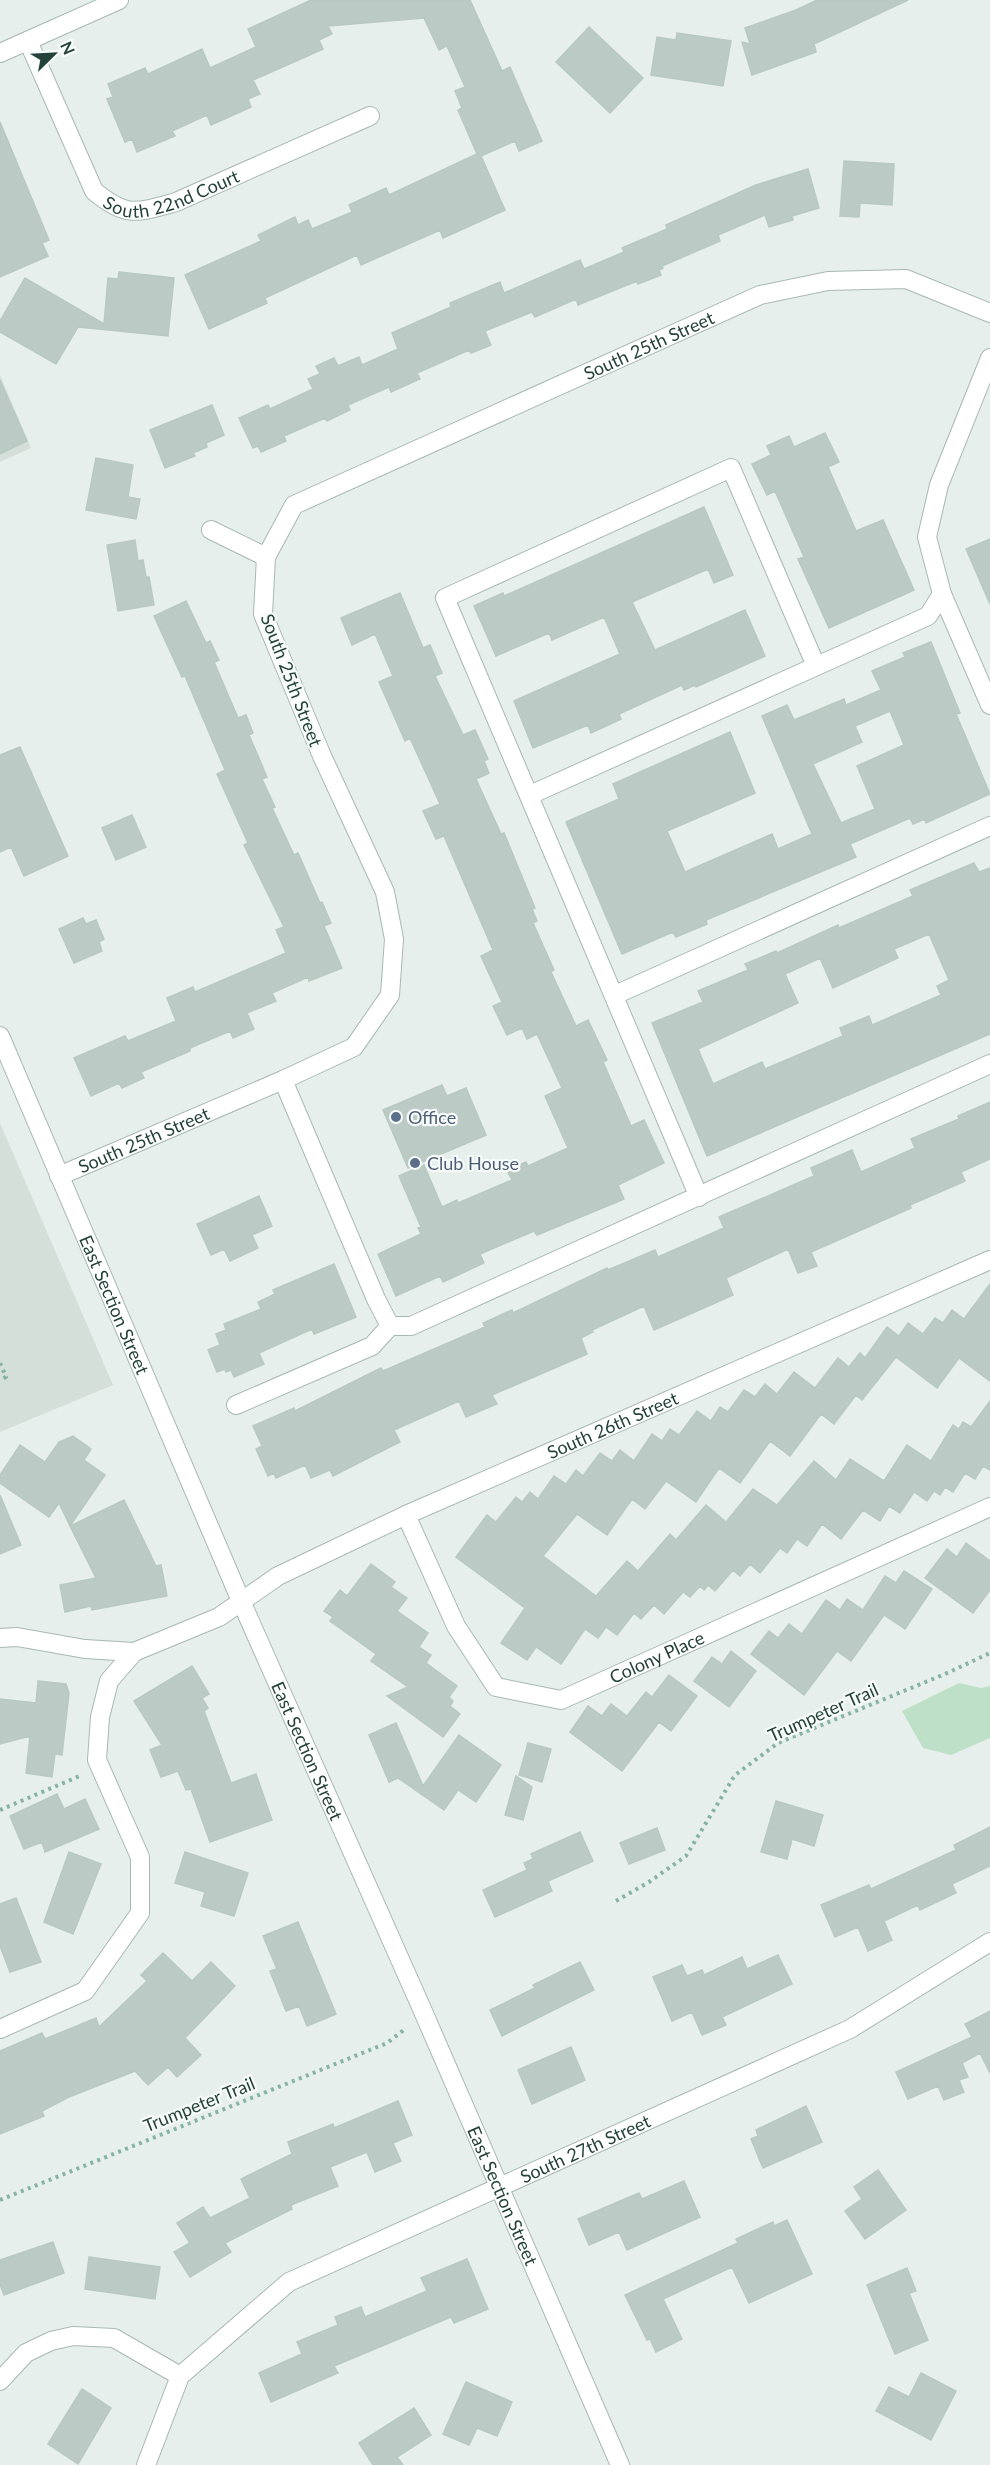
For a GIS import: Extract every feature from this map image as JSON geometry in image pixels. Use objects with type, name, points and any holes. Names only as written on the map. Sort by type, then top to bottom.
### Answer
[{"type":"street","points":[[0,53],[119,0]]},
{"type":"street","name":"South 22nd Court","points":[[28,41],[94,191],[110,205],[126,212],[176,202],[370,116]]},
{"type":"street","name":"South 25th Street","points":[[59,1176],[354,1047],[390,995],[394,939],[385,892],[322,756],[263,614],[266,557],[294,505],[760,295],[828,280],[906,279],[990,313]]},
{"type":"street","points":[[990,358],[939,485],[927,537],[942,594],[990,705]]},
{"type":"street","points":[[699,1197],[445,598],[731,468],[816,666]]},
{"type":"street","points":[[211,530],[266,557]]},
{"type":"street","points":[[530,795],[928,616],[942,594]]},
{"type":"street","points":[[615,995],[990,826]]},
{"type":"street","name":"East Section Street","points":[[0,1036],[241,1601],[422,2009],[620,2465]]},
{"type":"street","points":[[236,1405],[372,1346],[390,1326],[411,1326],[990,1064]]},
{"type":"street","points":[[283,1080],[376,1299],[390,1326]]},
{"type":"street","name":"South 26th Street","points":[[134,1652],[214,1620],[278,1576],[406,1515],[990,1260]]},
{"type":"street","name":"Colony Place","points":[[406,1515],[456,1626],[496,1688],[561,1700],[990,1507]]},
{"type":"street","points":[[0,1638],[17,1637],[85,1649],[134,1652]]},
{"type":"street","points":[[0,2029],[85,1991],[140,1913],[140,1857],[97,1760],[100,1717],[109,1681],[134,1652]]},
{"type":"street","name":"South 27th Street","points":[[146,2465],[180,2376],[289,2282],[850,2029],[990,1942]]},
{"type":"street","points":[[0,2381],[26,2353],[51,2341],[73,2336],[114,2338],[180,2376]]},
{"type":"path","points":[[0,1363],[6,1377],[0,1380]]},
{"type":"path","name":"Trumpeter Trail","points":[[616,1901],[649,1882],[686,1856],[735,1775],[778,1743],[990,1653]]},
{"type":"path","points":[[0,1810],[100,1768]]},
{"type":"path","name":"Trumpeter Trail","points":[[0,2200],[387,2043],[405,2029]]},
{"type":"shaded area","points":[[0,375],[31,448],[0,462]]},
{"type":"shaded area","points":[[0,1123],[113,1385],[0,1432]]},
{"type":"green space","points":[[959,1683],[981,1688],[990,1686],[990,1738],[951,1755],[923,1748],[902,1711]]},
{"type":"building","points":[[311,0],[470,0],[502,71],[510,67],[542,141],[519,151],[515,141],[481,156],[505,210],[443,238],[440,230],[361,265],[357,255],[265,298],[267,303],[209,329],[185,275],[261,241],[258,235],[295,217],[298,225],[308,220],[312,229],[352,212],[349,205],[386,188],[389,195],[477,154],[458,110],[462,108],[455,91],[465,87],[447,46],[439,50],[424,18],[328,26],[332,34],[319,40],[323,49],[253,80],[260,94],[248,99],[251,107],[211,125],[207,115],[172,131],[175,136],[137,152],[132,139],[125,142],[107,99],[113,97],[108,84],[145,68],[148,74],[202,49],[210,68],[256,47],[248,29]]},
{"type":"building","points":[[817,0],[908,0],[814,44],[816,52],[752,75],[742,42],[750,44],[745,28]]},
{"type":"building","points":[[589,27],[643,78],[610,113],[556,62]]},
{"type":"building","points":[[677,33],[731,41],[723,86],[651,75],[657,37],[676,40]]},
{"type":"building","points":[[0,122],[49,240],[42,243],[48,256],[0,277]]},
{"type":"building","points":[[844,161],[894,164],[892,205],[860,203],[859,217],[840,216]]},
{"type":"building","points":[[808,169],[819,208],[792,216],[793,220],[769,227],[765,215],[718,235],[720,241],[662,266],[663,268],[659,270],[661,275],[638,284],[637,281],[578,305],[576,299],[535,317],[532,312],[485,331],[491,345],[471,353],[469,350],[417,373],[420,379],[391,392],[389,387],[348,405],[350,410],[327,421],[325,418],[284,436],[286,441],[261,452],[258,446],[253,448],[239,418],[268,405],[270,409],[313,389],[308,379],[320,374],[316,366],[334,358],[338,366],[359,357],[362,365],[398,349],[392,333],[451,307],[450,303],[500,282],[504,293],[580,260],[584,269],[624,252],[622,248],[667,229],[666,225],[756,185]]},
{"type":"building","points":[[119,272],[174,278],[168,336],[78,327],[56,364],[0,332],[0,321],[25,278],[104,324],[108,278],[118,279]]},
{"type":"building","points":[[0,380],[27,441],[0,454]]},
{"type":"building","points":[[212,405],[224,435],[206,443],[207,447],[193,453],[195,456],[165,468],[150,430]]},
{"type":"building","points":[[825,433],[839,462],[828,467],[856,531],[883,520],[914,590],[829,628],[798,559],[804,557],[775,491],[767,495],[752,464],[771,455],[767,446],[789,436],[794,447]]},
{"type":"building","points":[[96,458],[133,465],[128,497],[140,499],[136,519],[86,510]]},
{"type":"building","points":[[704,507],[733,575],[714,583],[708,569],[632,602],[655,650],[745,610],[765,656],[696,687],[695,685],[684,690],[682,685],[619,714],[621,719],[591,733],[588,725],[533,748],[514,701],[620,654],[604,617],[552,640],[549,633],[496,656],[474,606],[503,593],[504,596]]},
{"type":"building","points":[[990,539],[990,604],[966,549]]},
{"type":"building","points":[[135,540],[138,561],[143,560],[146,577],[149,577],[154,605],[118,611],[107,545]]},
{"type":"building","points":[[400,593],[423,648],[430,645],[442,673],[435,676],[463,735],[475,730],[488,759],[484,761],[489,773],[476,779],[501,834],[504,833],[535,908],[532,909],[537,921],[533,923],[554,970],[551,972],[576,1026],[588,1020],[607,1060],[603,1062],[631,1126],[644,1120],[664,1163],[618,1185],[624,1199],[537,1235],[534,1231],[480,1254],[484,1263],[443,1282],[440,1276],[396,1296],[378,1254],[421,1234],[418,1228],[421,1227],[399,1176],[424,1165],[442,1207],[457,1200],[458,1203],[512,1180],[507,1170],[526,1162],[528,1166],[568,1148],[545,1096],[562,1088],[537,1034],[527,1039],[522,1028],[507,1035],[493,1006],[502,1002],[481,956],[493,950],[444,836],[436,839],[423,811],[440,804],[410,738],[405,741],[379,682],[393,676],[375,634],[352,645],[341,618]]},
{"type":"building","points":[[186,601],[206,643],[210,641],[219,660],[214,662],[238,718],[246,715],[253,733],[249,735],[267,777],[262,779],[275,807],[272,808],[294,855],[298,853],[320,903],[322,902],[331,923],[324,926],[342,968],[309,981],[308,977],[272,993],[276,1001],[247,1013],[254,1029],[233,1038],[230,1031],[141,1072],[144,1078],[122,1088],[119,1083],[91,1096],[74,1058],[125,1036],[128,1041],[176,1021],[167,998],[193,987],[195,992],[286,953],[276,930],[284,927],[244,845],[248,843],[217,774],[225,770],[185,676],[182,677],[154,616]]},
{"type":"building","points":[[931,642],[960,713],[956,714],[990,794],[926,823],[925,819],[913,824],[910,818],[850,844],[856,857],[706,920],[707,924],[676,937],[673,932],[622,954],[566,822],[619,799],[613,784],[730,732],[755,793],[667,831],[685,872],[772,834],[778,849],[812,834],[762,716],[787,705],[794,720],[844,699],[846,705],[881,690],[872,671],[905,657],[903,653]],"holes":[[[890,711],[904,745],[857,766],[875,809],[841,823],[813,764],[862,742],[855,726]]]},
{"type":"building","points":[[20,747],[68,856],[24,876],[11,847],[0,852],[0,755]]},
{"type":"building","points":[[132,815],[146,847],[116,860],[102,828]]},
{"type":"building","points":[[974,863],[979,872],[990,868],[990,1034],[707,1156],[652,1023],[703,1002],[698,991],[748,970],[745,964],[776,951],[777,953],[838,925],[839,928],[913,896],[910,890]],"holes":[[[929,934],[949,980],[937,986],[941,995],[872,1025],[869,1016],[840,1028],[843,1036],[765,1069],[762,1062],[713,1084],[698,1049],[798,1003],[785,974],[820,958],[833,988],[898,958],[894,949]]]},
{"type":"building","points":[[83,918],[86,924],[96,920],[104,939],[99,942],[102,951],[74,963],[59,929]]},
{"type":"building","points":[[442,1085],[447,1096],[466,1088],[486,1135],[408,1168],[383,1110]]},
{"type":"building","points":[[990,1102],[990,1159],[961,1172],[965,1181],[910,1205],[911,1208],[811,1252],[817,1266],[798,1273],[788,1249],[726,1278],[733,1295],[654,1330],[644,1306],[592,1330],[593,1332],[581,1338],[587,1354],[492,1395],[497,1404],[466,1417],[459,1401],[394,1430],[400,1442],[333,1476],[330,1470],[311,1478],[305,1465],[276,1478],[274,1473],[268,1476],[256,1449],[262,1446],[253,1426],[294,1408],[295,1411],[381,1368],[383,1371],[485,1327],[483,1323],[512,1310],[513,1313],[607,1268],[608,1270],[655,1250],[658,1257],[724,1228],[719,1217],[814,1176],[811,1168],[852,1150],[861,1172],[915,1148],[911,1139],[959,1119],[958,1116]]},
{"type":"building","points":[[259,1196],[272,1226],[252,1235],[258,1248],[230,1261],[224,1249],[211,1255],[197,1224]]},
{"type":"building","points":[[334,1264],[356,1317],[314,1334],[312,1329],[259,1353],[264,1364],[234,1377],[231,1370],[226,1372],[225,1369],[217,1372],[208,1350],[220,1345],[216,1334],[226,1330],[224,1324],[261,1309],[258,1302],[275,1294],[273,1290]]},
{"type":"building","points":[[990,1284],[990,1381],[959,1358],[937,1388],[896,1357],[862,1400],[856,1395],[834,1424],[821,1414],[790,1456],[770,1441],[740,1483],[719,1468],[696,1502],[666,1481],[645,1509],[632,1499],[607,1535],[577,1514],[543,1556],[596,1596],[627,1561],[638,1571],[670,1534],[676,1540],[706,1505],[726,1522],[753,1489],[777,1505],[814,1461],[836,1480],[850,1459],[884,1481],[907,1445],[931,1461],[953,1425],[959,1429],[963,1422],[971,1427],[990,1401],[990,1470],[983,1466],[975,1479],[965,1473],[953,1492],[945,1487],[940,1495],[934,1491],[927,1501],[914,1492],[900,1513],[889,1506],[880,1521],[863,1510],[841,1539],[822,1524],[807,1546],[797,1539],[787,1553],[780,1548],[760,1573],[750,1564],[740,1576],[733,1570],[715,1591],[708,1585],[704,1590],[700,1586],[690,1597],[683,1592],[664,1614],[654,1605],[641,1619],[634,1613],[617,1635],[606,1627],[598,1638],[585,1629],[561,1664],[536,1647],[527,1660],[501,1643],[525,1608],[456,1557],[487,1515],[496,1522],[516,1497],[522,1502],[530,1492],[538,1499],[554,1476],[566,1484],[576,1470],[583,1476],[600,1453],[612,1461],[620,1450],[634,1461],[652,1434],[662,1441],[670,1429],[679,1435],[697,1411],[711,1421],[720,1407],[728,1412],[744,1390],[755,1397],[765,1384],[777,1394],[794,1372],[815,1388],[838,1358],[849,1367],[860,1353],[865,1358],[887,1327],[899,1336],[908,1323],[923,1334],[935,1318],[943,1323],[952,1310],[964,1319]]},
{"type":"building","points":[[73,1436],[91,1449],[84,1460],[105,1475],[70,1526],[59,1503],[49,1517],[0,1483],[0,1475],[20,1445],[45,1462],[59,1442]]},
{"type":"building","points":[[0,1495],[21,1545],[0,1554]]},
{"type":"building","points":[[124,1500],[156,1566],[161,1565],[167,1596],[92,1610],[91,1606],[65,1612],[60,1585],[96,1578],[70,1526]]},
{"type":"building","points":[[966,1543],[990,1561],[990,1590],[973,1613],[925,1578],[947,1549],[957,1557]]},
{"type":"building","points":[[371,1564],[395,1582],[391,1587],[407,1598],[397,1611],[428,1633],[419,1647],[431,1655],[426,1663],[457,1686],[449,1697],[453,1701],[450,1706],[460,1714],[443,1737],[387,1696],[408,1687],[371,1661],[376,1654],[330,1621],[333,1617],[324,1611],[340,1590],[347,1596]]},
{"type":"building","points":[[904,1571],[932,1589],[905,1629],[884,1615],[851,1661],[837,1651],[804,1695],[751,1654],[769,1631],[778,1638],[789,1624],[802,1634],[826,1600],[840,1610],[847,1599],[863,1610],[885,1576],[896,1583]]},
{"type":"building","points":[[731,1651],[756,1671],[729,1707],[694,1681],[712,1657],[722,1664]]},
{"type":"building","points":[[192,1666],[209,1694],[202,1698],[208,1708],[204,1711],[231,1783],[256,1774],[272,1820],[210,1842],[191,1789],[186,1790],[178,1771],[161,1777],[150,1750],[162,1745],[134,1701]]},
{"type":"building","points":[[669,1675],[697,1696],[671,1731],[659,1722],[622,1771],[570,1732],[588,1706],[602,1716],[611,1704],[627,1716],[646,1692],[652,1697]]},
{"type":"building","points":[[38,1681],[66,1684],[69,1693],[62,1755],[55,1754],[52,1777],[26,1773],[30,1736],[0,1744],[0,1699],[36,1703]]},
{"type":"building","points":[[396,1723],[423,1786],[459,1735],[501,1765],[476,1802],[458,1790],[444,1810],[398,1778],[389,1782],[369,1735]]},
{"type":"building","points":[[528,1743],[551,1749],[542,1782],[519,1775]]},
{"type":"building","points":[[516,1776],[532,1787],[523,1820],[505,1815]]},
{"type":"building","points":[[57,1794],[64,1809],[85,1799],[99,1829],[45,1852],[42,1842],[24,1849],[10,1816]]},
{"type":"building","points":[[776,1801],[823,1815],[814,1846],[792,1839],[787,1859],[761,1852]]},
{"type":"building","points":[[990,1827],[990,1866],[952,1884],[956,1893],[920,1910],[918,1905],[884,1921],[892,1940],[868,1951],[858,1927],[835,1937],[821,1905],[869,1885],[871,1889],[956,1850],[954,1845]]},
{"type":"building","points":[[657,1828],[665,1850],[629,1864],[620,1843]]},
{"type":"building","points":[[580,1832],[593,1861],[548,1881],[552,1891],[495,1917],[483,1890],[527,1870],[524,1863],[533,1859],[531,1854]]},
{"type":"building","points":[[69,1852],[101,1864],[73,1934],[44,1922]]},
{"type":"building","points":[[185,1852],[248,1873],[234,1916],[201,1906],[205,1892],[175,1883]]},
{"type":"building","points":[[16,1898],[41,1962],[10,1972],[0,1946],[0,1904]]},
{"type":"building","points":[[298,1922],[336,2014],[307,2026],[299,2006],[286,2011],[270,1971],[277,1969],[263,1936]]},
{"type":"building","points":[[163,1953],[192,1981],[211,1962],[235,1986],[185,2038],[201,2055],[177,2077],[168,2067],[148,2085],[135,2071],[69,2097],[42,2111],[44,2116],[0,2134],[0,2051],[42,2033],[45,2039],[96,2018],[99,2027],[147,1981],[141,1975]]},
{"type":"building","points":[[778,1955],[792,1984],[722,2017],[726,2025],[702,2035],[692,2012],[672,2021],[653,1977],[682,1965],[687,1976],[702,1970],[704,1975],[742,1957],[747,1969]]},
{"type":"building","points":[[580,1962],[594,1990],[502,2036],[490,2010],[535,1988],[533,1985]]},
{"type":"building","points":[[990,2011],[990,2073],[980,2053],[962,2063],[968,2077],[959,2080],[964,2092],[944,2100],[938,2086],[908,2099],[896,2072],[972,2037],[965,2024]]},
{"type":"building","points":[[571,2047],[585,2080],[532,2104],[518,2070]]},
{"type":"building","points":[[398,2101],[412,2135],[393,2143],[401,2161],[375,2172],[367,2152],[330,2167],[338,2186],[291,2205],[292,2209],[225,2243],[231,2252],[190,2277],[174,2252],[190,2243],[177,2223],[203,2207],[210,2218],[250,2198],[241,2179],[292,2154],[288,2142],[333,2124],[334,2128]]},
{"type":"building","points":[[806,2106],[822,2142],[763,2168],[751,2139],[758,2136],[756,2130]]},
{"type":"building","points":[[878,2170],[906,2210],[865,2239],[845,2211],[862,2199],[854,2187]]},
{"type":"building","points":[[684,2181],[700,2217],[627,2250],[619,2232],[589,2245],[578,2219],[639,2193],[642,2199]]},
{"type":"building","points":[[787,2220],[812,2274],[749,2303],[732,2267],[663,2299],[682,2339],[656,2352],[650,2339],[647,2340],[625,2295],[738,2243],[736,2239],[773,2222],[774,2226]]},
{"type":"building","points":[[53,2242],[64,2273],[4,2295],[0,2284],[0,2260]]},
{"type":"building","points":[[89,2257],[160,2267],[155,2299],[85,2289]]},
{"type":"building","points":[[467,2259],[488,2309],[454,2323],[451,2317],[334,2366],[338,2373],[271,2402],[259,2373],[302,2354],[297,2342],[338,2325],[335,2317],[361,2307],[365,2317],[427,2291],[421,2278]]},
{"type":"building","points":[[907,2268],[916,2291],[909,2293],[928,2340],[895,2354],[867,2285]]},
{"type":"building","points":[[921,2373],[956,2391],[931,2440],[876,2411],[889,2387],[909,2397]]},
{"type":"building","points":[[466,2382],[512,2402],[497,2436],[477,2428],[469,2445],[443,2434]]},
{"type":"building","points":[[82,2389],[111,2408],[78,2464],[48,2444]]},
{"type":"building","points":[[414,2408],[431,2435],[397,2457],[403,2465],[373,2465],[359,2443]]},
{"type":"place","name":"Office","points":[[396,1117]]},
{"type":"place","name":"Club House","points":[[415,1163]]}]
